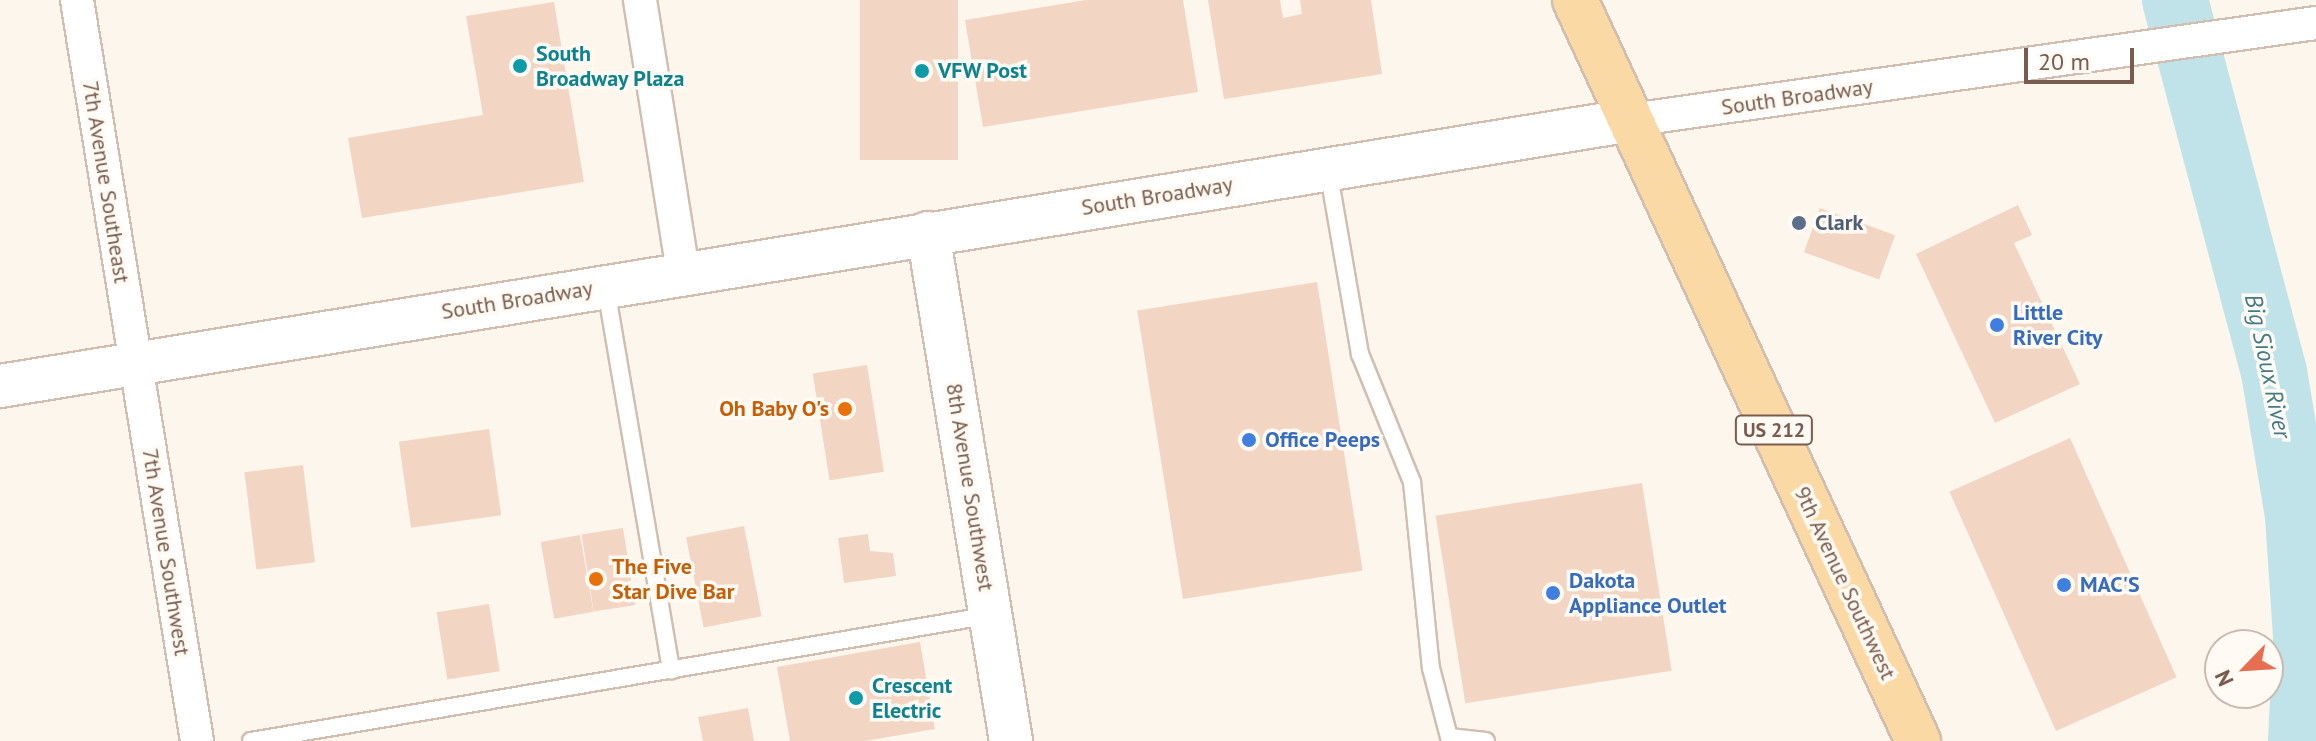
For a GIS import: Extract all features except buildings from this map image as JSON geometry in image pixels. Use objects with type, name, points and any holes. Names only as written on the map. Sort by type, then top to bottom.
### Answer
[{"type":"main road","name":"US 212","points":[[1575,0],[1631,120]]},
{"type":"main road","name":"9th Avenue Southwest","points":[[1631,120],[1918,741]]},
{"type":"street","name":"7th Avenue Southeast","points":[[77,0],[135,364]]},
{"type":"street","points":[[640,0],[683,273]]},
{"type":"street","name":"South Broadway","points":[[0,386],[1631,120],[2316,23]]},
{"type":"street","name":"8th Avenue Southwest","points":[[928,233],[1011,741]]},
{"type":"street","name":"7th Avenue Southwest","points":[[135,364],[197,741]]},
{"type":"lane","points":[[1328,169],[1360,354],[1412,482],[1431,668],[1449,737],[1486,741]]},
{"type":"lane","points":[[605,286],[671,670]]},
{"type":"lane","points":[[251,741],[991,615]]},
{"type":"waterway","name":"Big Sioux River","points":[[2175,0],[2274,372],[2298,516],[2306,638],[2301,741]]},
{"type":"place","name":"South Broadway Plaza","points":[[520,66]]},
{"type":"place","name":"VFW Post","points":[[922,71]]},
{"type":"place","name":"Clark","points":[[1799,223]]},
{"type":"place","name":"Little River City","points":[[1997,325]]},
{"type":"place","name":"Oh Baby O's","points":[[845,409]]},
{"type":"place","name":"Office Peeps","points":[[1249,440]]},
{"type":"place","name":"The Five Star Dive Bar","points":[[596,579]]},
{"type":"place","name":"MAC'S","points":[[2064,585]]},
{"type":"place","name":"Dakota Appliance Outlet","points":[[1553,593]]},
{"type":"place","name":"Crescent Electric","points":[[856,698]]}]
